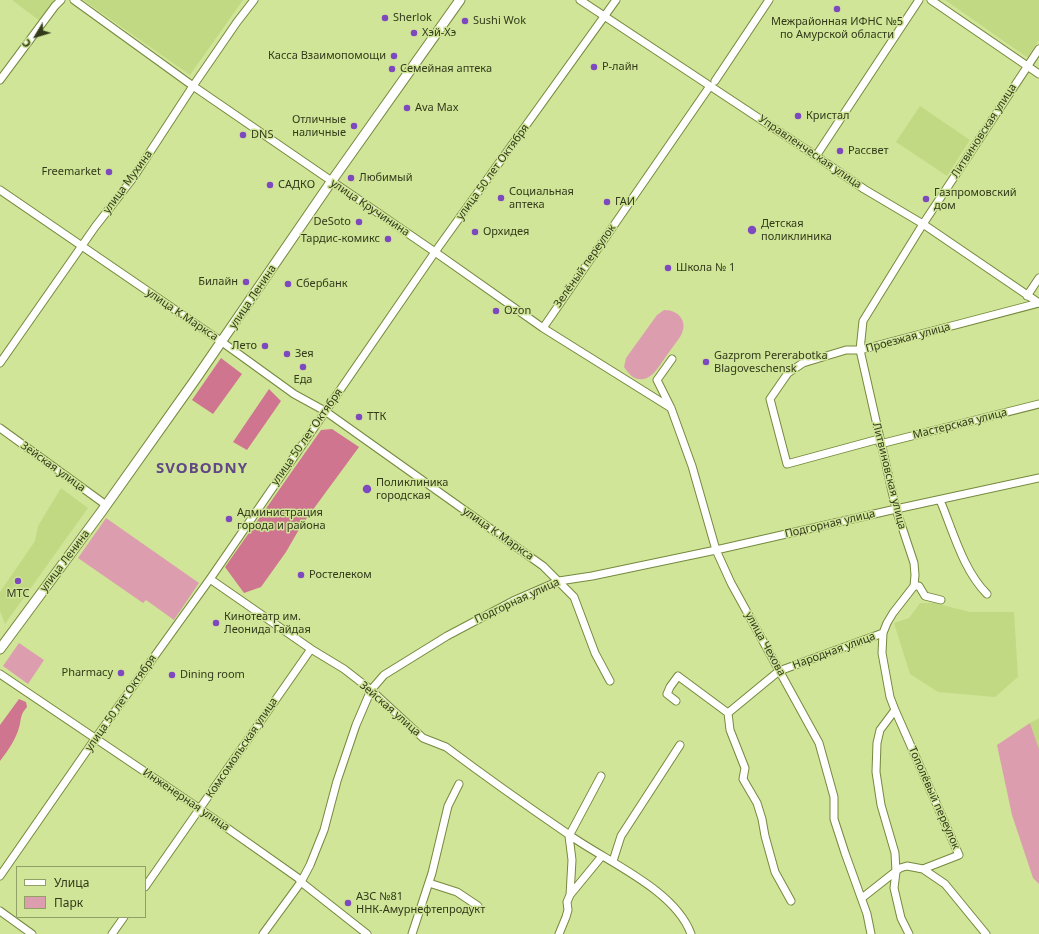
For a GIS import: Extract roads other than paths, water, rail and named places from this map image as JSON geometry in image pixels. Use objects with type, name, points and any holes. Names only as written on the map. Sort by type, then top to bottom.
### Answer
[{"type":"main road","name":"улица Ленина","points":[[0,649],[106,505],[222,342],[460,0]]},
{"type":"street","points":[[0,80],[61,0]]},
{"type":"street","name":"улица Кручинина","points":[[74,0],[193,86],[543,328],[671,408]]},
{"type":"street","name":"улица Мухина","points":[[0,363],[94,227],[133,178],[193,86],[254,0]]},
{"type":"street","name":"Управленческая улица","points":[[580,0],[712,84],[864,189],[923,224],[1039,303]]},
{"type":"street","name":"улица 50 лет Октября","points":[[0,876],[95,739],[210,579],[435,252],[616,0]]},
{"type":"street","name":"Зелёный переулок","points":[[543,328],[769,0]]},
{"type":"street","points":[[816,156],[919,0]]},
{"type":"street","points":[[931,0],[1039,74]]},
{"type":"street","name":"Литвиновская улица","points":[[914,586],[914,562],[896,509],[860,350],[863,321],[923,224],[1039,49]]},
{"type":"street","name":"улица К.Маркса","points":[[0,190],[222,342],[294,394],[325,411],[543,566],[574,597],[595,653],[610,681]]},
{"type":"street","points":[[1028,296],[1039,278]]},
{"type":"street","name":"Проезжая улица","points":[[770,399],[788,373],[804,363],[846,350],[860,350],[1039,303]]},
{"type":"street","name":"улица Чехова","points":[[672,359],[657,380],[671,408],[692,466],[716,550],[731,583],[819,743],[834,797],[834,819],[862,898],[871,934]]},
{"type":"street","name":"Мастерская улица","points":[[770,399],[787,464],[1039,404]]},
{"type":"street","name":"Зейская улица","points":[[0,428],[106,505]]},
{"type":"street","name":"Подгорная улица","points":[[263,934],[301,882],[324,830],[337,780],[356,725],[371,690],[384,675],[447,636],[500,607],[559,581],[592,576],[716,550],[1039,478]]},
{"type":"street","points":[[940,500],[961,553],[977,584],[987,594]]},
{"type":"street","name":"Зейская улица","points":[[210,579],[311,649],[344,669],[371,690],[423,738],[446,747],[569,836],[613,861],[645,882],[673,906],[688,923],[691,934]]},
{"type":"street","points":[[909,934],[901,918],[894,888],[896,872],[895,853],[881,804],[876,772],[877,744],[880,730],[895,710],[889,690],[882,653],[883,632],[893,613],[914,586],[919,586],[925,596],[941,600]]},
{"type":"street","name":"Народная улица","points":[[728,713],[779,671],[883,632]]},
{"type":"street","name":"Комсомольская улица","points":[[146,886],[311,649]]},
{"type":"street","name":"Инженерная улица","points":[[0,674],[200,809],[298,878],[362,933]]},
{"type":"street","points":[[676,701],[666,694],[678,676],[728,713],[730,730],[745,768],[743,779],[757,803],[775,872],[791,901]]},
{"type":"street","name":"Тополёвый переулок","points":[[895,710],[960,855],[923,869]]},
{"type":"street","points":[[613,861],[621,836],[680,745]]},
{"type":"street","points":[[570,895],[572,860],[569,836],[601,776]]},
{"type":"street","points":[[412,934],[429,882],[448,806],[459,784]]},
{"type":"street","points":[[559,934],[566,918],[568,910],[567,902],[570,895],[602,856]]},
{"type":"street","points":[[862,898],[900,868],[907,866],[923,869],[945,884],[986,934]]},
{"type":"street","points":[[429,882],[456,892],[478,906]]},
{"type":"street","points":[[0,912],[32,934]]},
{"type":"street","points":[[112,934],[123,918]]},
{"type":"place","name":"Межрайонная ИФНС №5 по Амурской области","points":[[837,9]]},
{"type":"place","name":"Sherlok","points":[[385,18]]},
{"type":"place","name":"Sushi Wok","points":[[465,21]]},
{"type":"place","name":"Хэй-Хэ","points":[[414,33]]},
{"type":"place","name":"Касса Взаимопомощи","points":[[394,56]]},
{"type":"place","name":"Р-лайн","points":[[594,67]]},
{"type":"place","name":"Семейная аптека","points":[[392,69]]},
{"type":"place","name":"Ava Max","points":[[407,108]]},
{"type":"place","name":"Кристал","points":[[798,116]]},
{"type":"place","name":"Отличные наличные","points":[[354,126]]},
{"type":"place","name":"DNS","points":[[243,135]]},
{"type":"place","name":"Рассвет","points":[[840,151]]},
{"type":"place","name":"Freemarket","points":[[109,172]]},
{"type":"place","name":"Любимый","points":[[351,178]]},
{"type":"place","name":"САДКО","points":[[270,185]]},
{"type":"place","name":"Социальная аптека","points":[[501,198]]},
{"type":"place","name":"Газпромовский дом","points":[[926,199]]},
{"type":"place","name":"ГАИ","points":[[607,202]]},
{"type":"place","name":"DeSoto","points":[[359,222]]},
{"type":"place","name":"Детская поликлиника","points":[[752,230]]},
{"type":"place","name":"Орхидея","points":[[475,232]]},
{"type":"place","name":"Тардис-комикс","points":[[388,239]]},
{"type":"place","name":"Школа № 1","points":[[668,268]]},
{"type":"place","name":"Билайн","points":[[246,282]]},
{"type":"place","name":"Сбербанк","points":[[288,284]]},
{"type":"place","name":"Ozon","points":[[496,311]]},
{"type":"place","name":"Лето","points":[[265,346]]},
{"type":"place","name":"Зея","points":[[287,354]]},
{"type":"place","name":"Gazprom Pererabotka Blagoveschensk","points":[[706,362]]},
{"type":"place","name":"Еда","points":[[303,367]]},
{"type":"place","name":"ТТК","points":[[359,417]]},
{"type":"place","name":"Поликлиника городская","points":[[367,489]]},
{"type":"place","name":"Администрация города и района","points":[[229,519]]},
{"type":"place","name":"Ростелеком","points":[[301,575]]},
{"type":"place","name":"МТС","points":[[18,581]]},
{"type":"place","name":"Кинотеатр им. Леонида Гайдая","points":[[216,623]]},
{"type":"place","name":"Pharmacy","points":[[121,673]]},
{"type":"place","name":"Dining room","points":[[172,675]]},
{"type":"place","name":"АЗС №81 ННК-Амурнефтепродукт","points":[[348,903]]},
{"type":"district","name":"SVOBODNY","points":[[202,469]]}]
